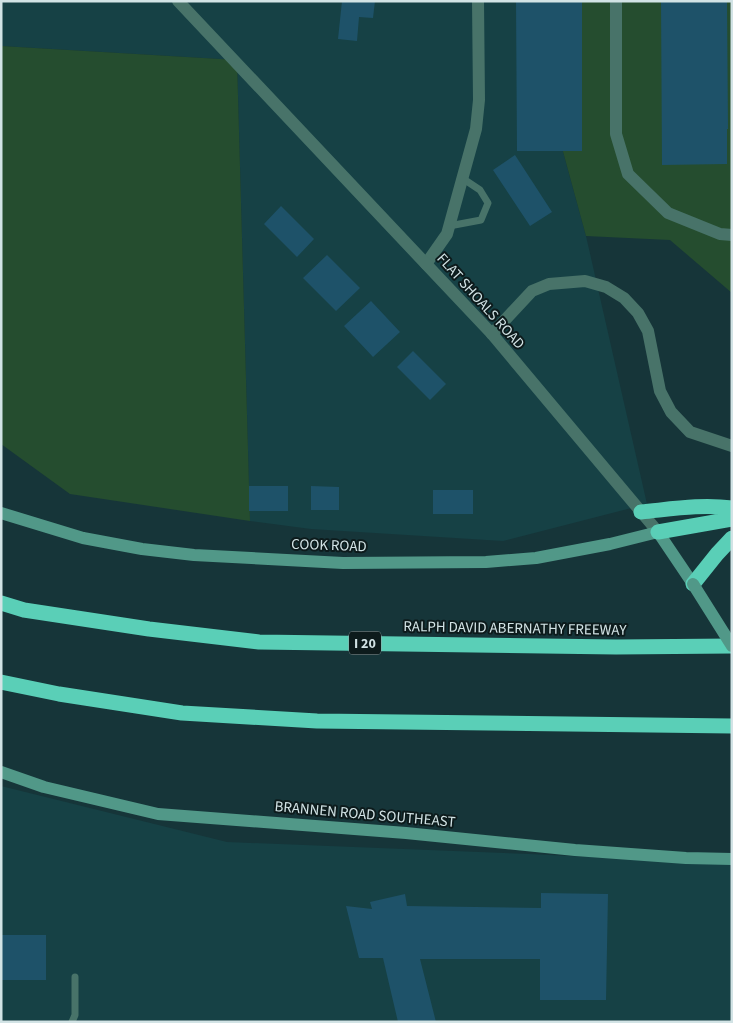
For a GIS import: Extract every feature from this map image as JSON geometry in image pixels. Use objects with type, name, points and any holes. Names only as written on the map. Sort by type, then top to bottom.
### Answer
[{"type":"highway","points":[[641,512],[699,506],[732,508]]},
{"type":"highway","points":[[658,532],[732,519]]},
{"type":"highway","points":[[693,584],[732,538]]},
{"type":"highway","name":"RALPH DAVID ABERNATHY FREEWAY","points":[[1,604],[24,610],[149,629],[258,642],[616,647],[732,646]]},
{"type":"highway","points":[[1,682],[59,694],[182,713],[298,720],[732,726]]},
{"type":"main road","name":"COOK ROAD","points":[[1,513],[83,538],[142,549],[194,555],[343,563],[486,562],[536,558],[610,544],[658,532]]},
{"type":"main road","name":"FLAT SHOALS ROAD","points":[[658,532],[732,646]]},
{"type":"main road","name":"BRANNEN ROAD SOUTHEAST","points":[[1,772],[44,787],[158,814],[576,850],[686,858],[732,859]]},
{"type":"street","name":"FLAT SHOALS ROAD","points":[[178,1],[492,334],[658,532]]},
{"type":"street","points":[[426,264],[447,234],[476,129],[479,100],[478,1]]},
{"type":"street","points":[[616,1],[616,134],[628,174],[668,214],[720,234],[732,235]]},
{"type":"street","points":[[492,334],[532,291],[549,284],[585,281],[606,287],[624,298],[634,308],[648,331],[660,391],[671,412],[690,432],[732,446]]},
{"type":"lane","points":[[449,226],[481,220],[488,203],[480,190],[462,178]]},
{"type":"lane","points":[[72,1022],[75,1015],[75,976]]},
{"type":"shaded area","points":[[1,1],[522,1],[586,236],[647,504],[503,541],[311,529],[250,521],[237,60],[1,46]]},
{"type":"shaded area","points":[[1,786],[227,842],[732,864],[732,1022],[1,1022]]},
{"type":"green space","points":[[522,1],[732,1],[732,293],[670,240],[586,236]]},
{"type":"green space","points":[[1,46],[237,60],[250,521],[70,494],[1,444]]},
{"type":"building","points":[[342,1],[375,1],[373,18],[359,17],[357,41],[338,39]]},
{"type":"building","points":[[516,1],[582,1],[582,151],[517,151]]},
{"type":"building","points":[[661,1],[727,1],[727,164],[662,165]]},
{"type":"building","points":[[515,155],[552,212],[530,226],[493,170]]},
{"type":"building","points":[[281,206],[314,239],[297,257],[264,224]]},
{"type":"building","points":[[327,255],[360,288],[336,311],[303,278]]},
{"type":"building","points":[[371,301],[400,332],[373,357],[344,326]]},
{"type":"building","points":[[413,351],[446,384],[430,400],[397,367]]},
{"type":"building","points":[[249,486],[288,486],[288,511],[249,511]]},
{"type":"building","points":[[311,486],[339,487],[339,510],[311,510]]},
{"type":"building","points":[[433,490],[473,490],[473,514],[433,514]]},
{"type":"building","points":[[541,893],[608,894],[606,1000],[540,1000],[540,959],[420,959],[436,1022],[398,1022],[383,958],[359,958],[346,906],[372,909],[370,902],[405,894],[407,906],[541,908]]},
{"type":"building","points":[[1,935],[46,935],[46,980],[1,980]]}]
